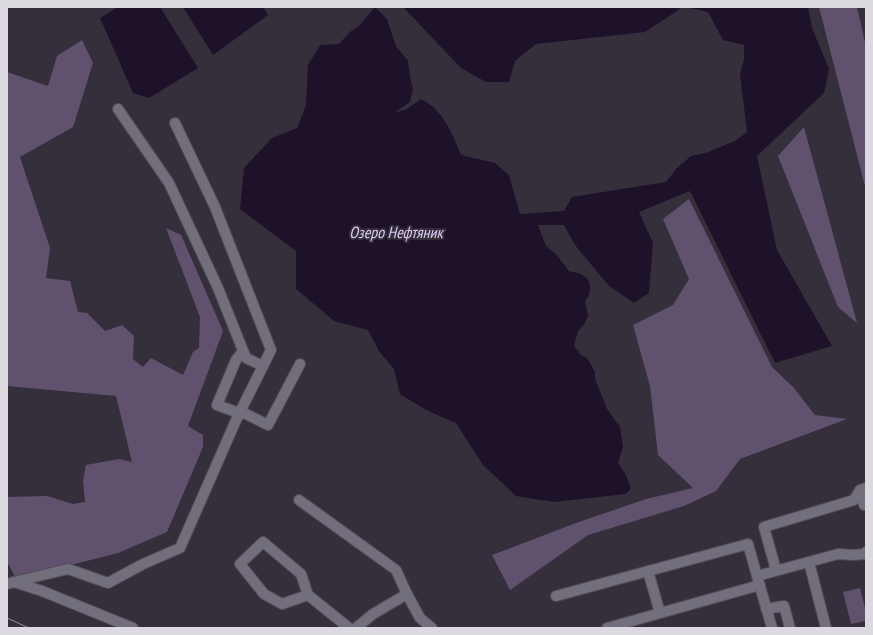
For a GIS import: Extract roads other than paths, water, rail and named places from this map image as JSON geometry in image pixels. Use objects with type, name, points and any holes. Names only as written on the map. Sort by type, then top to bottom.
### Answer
[{"type":"lane","points":[[118,109],[169,184],[218,288],[246,358],[263,366]]},
{"type":"lane","points":[[11,583],[68,569],[108,583],[143,564],[180,548],[239,414],[271,350],[215,207],[174,123]]},
{"type":"lane","points":[[243,351],[236,360],[217,405],[239,414],[246,414],[268,425],[300,364]]},
{"type":"lane","points":[[863,489],[864,505]]},
{"type":"lane","points":[[776,570],[764,527],[854,500],[863,489]]},
{"type":"lane","points":[[298,500],[396,570],[420,618],[432,628]]},
{"type":"lane","points":[[308,595],[282,604],[264,594],[240,564],[263,542],[301,574],[308,595],[348,628]]},
{"type":"lane","points":[[556,596],[748,544],[772,628]]},
{"type":"lane","points":[[607,628],[660,613],[758,581],[776,570],[838,554],[853,555],[865,554],[866,552]]},
{"type":"lane","points":[[809,562],[826,628]]},
{"type":"lane","points":[[648,571],[660,613]]},
{"type":"lane","points":[[11,583],[42,591],[133,628]]},
{"type":"lane","points":[[356,628],[373,614],[407,594]]},
{"type":"lane","points":[[766,609],[784,606],[790,628]]},
{"type":"water","points":[[118,7],[160,7],[198,68],[149,98],[133,93],[100,18]]},
{"type":"water","points":[[183,7],[263,7],[268,15],[213,55]]},
{"type":"water","name":"Озеро Нефтяник","points":[[375,7],[387,19],[396,46],[408,61],[413,89],[410,102],[394,113],[407,109],[421,99],[429,104],[446,123],[461,155],[495,163],[509,175],[520,214],[564,211],[572,197],[666,182],[677,168],[691,156],[706,153],[735,141],[747,132],[740,74],[744,59],[744,45],[723,40],[708,12],[684,7],[808,7],[812,28],[829,69],[824,93],[757,156],[777,250],[832,346],[775,363],[690,191],[639,212],[653,243],[649,293],[634,303],[609,286],[575,245],[564,225],[538,225],[546,246],[556,254],[569,271],[581,274],[587,278],[590,284],[589,295],[585,301],[588,316],[583,326],[578,331],[574,346],[581,355],[587,358],[595,372],[595,379],[607,409],[620,427],[623,447],[618,463],[625,473],[631,488],[626,494],[554,502],[516,496],[483,465],[456,423],[426,410],[400,394],[394,369],[379,351],[368,330],[334,321],[296,289],[296,251],[240,209],[244,168],[272,138],[297,128],[306,105],[308,65],[320,45],[339,44],[350,32],[359,26]]},
{"type":"water","points":[[403,7],[683,7],[645,32],[536,44],[515,61],[509,82],[486,82],[461,68]]},
{"type":"tram line","points":[[7,618],[29,628]]}]
